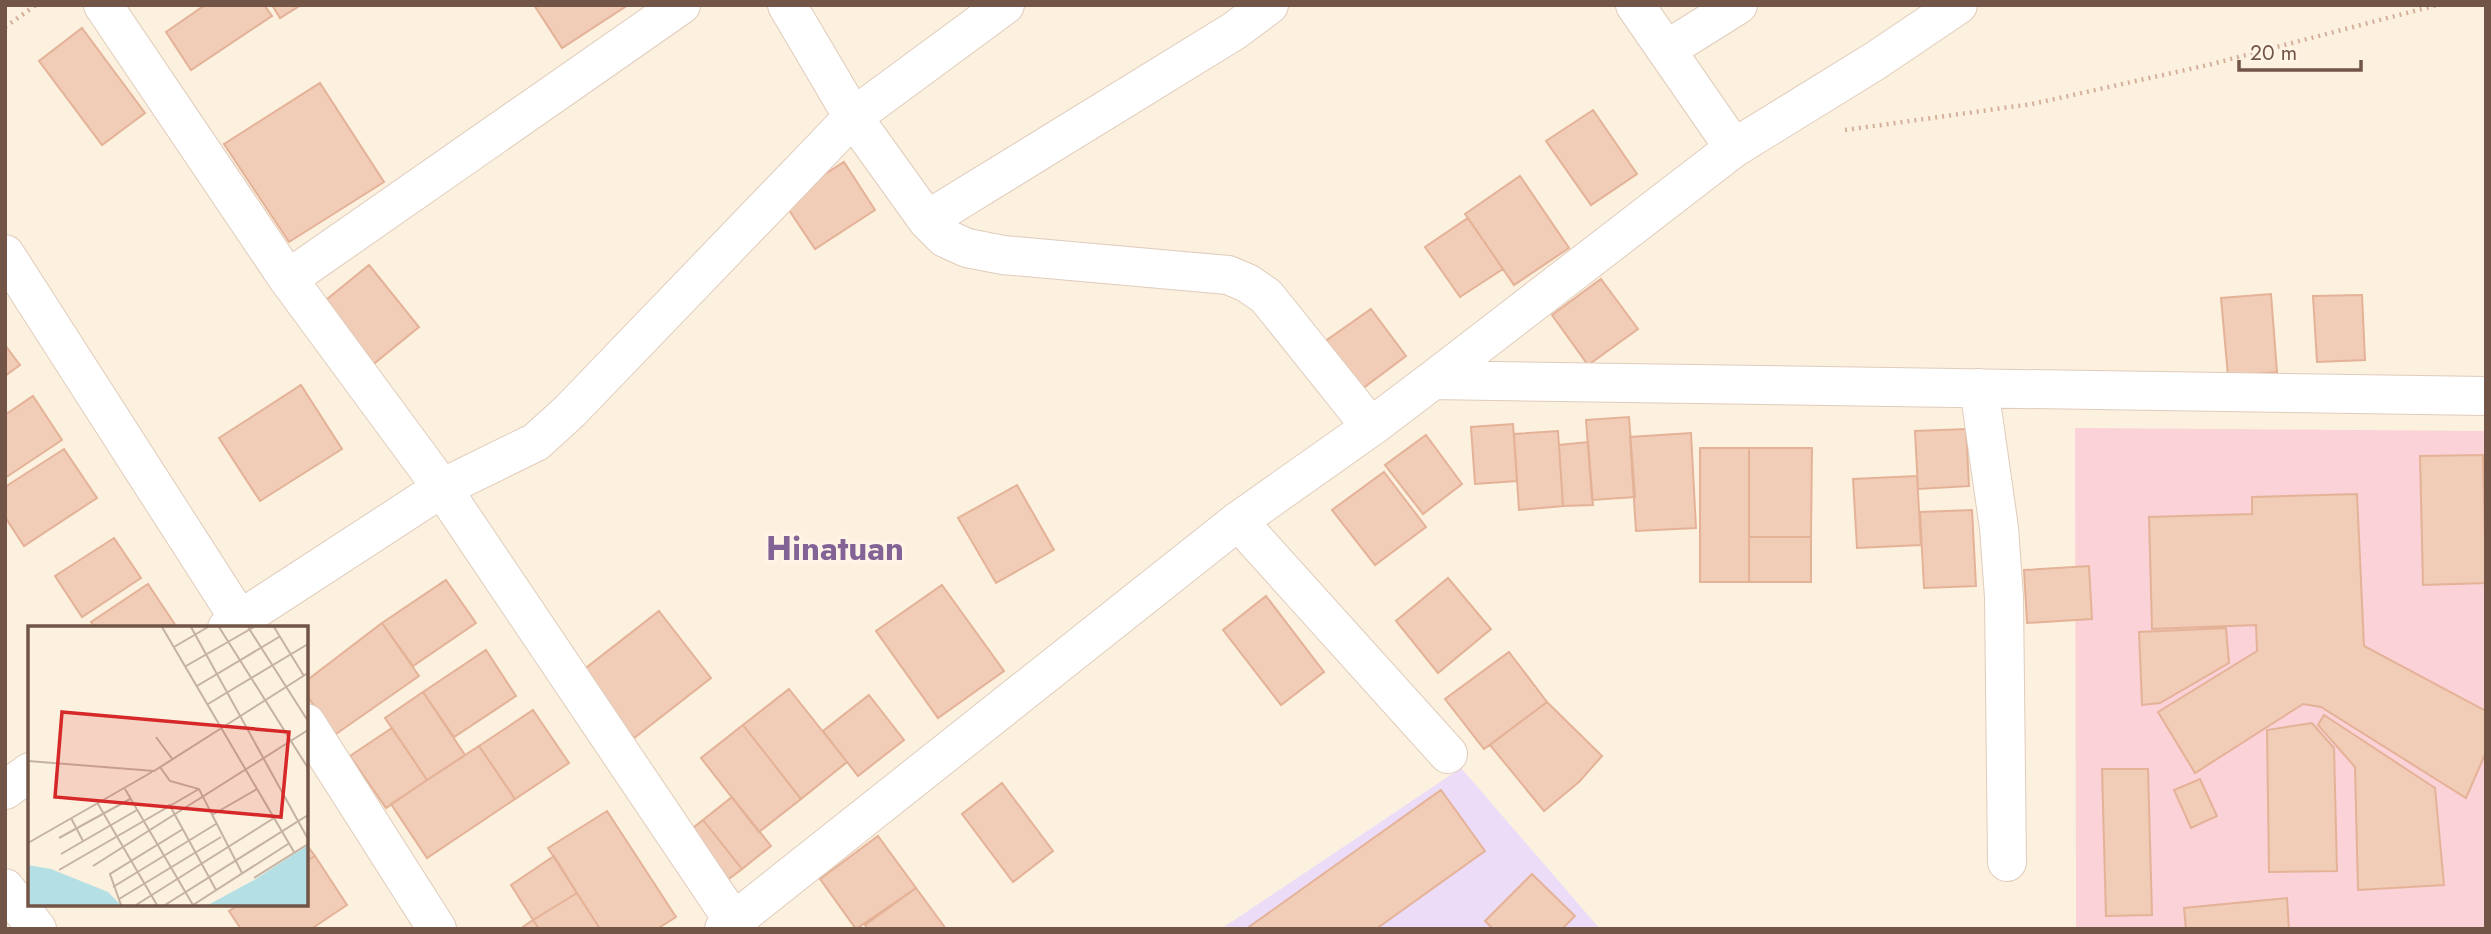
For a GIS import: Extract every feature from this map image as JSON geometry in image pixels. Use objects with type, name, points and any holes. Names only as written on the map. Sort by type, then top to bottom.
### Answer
[{"type":"street","points":[[103,5],[288,279],[442,488],[732,926],[1238,521],[1371,427],[1734,148],[1875,61],[1958,5]]},
{"type":"street","points":[[288,279],[681,5]]},
{"type":"street","points":[[787,5],[853,117],[927,220],[945,238],[967,248],[1003,255],[1228,275],[1247,283],[1266,296],[1371,427]]},
{"type":"street","points":[[5,254],[237,625],[442,488],[536,442],[570,411],[853,117],[1005,5]]},
{"type":"street","points":[[927,220],[1226,18],[1269,5]]},
{"type":"street","points":[[1634,5],[1734,148]]},
{"type":"street","points":[[1666,50],[1738,5]]},
{"type":"street","points":[[1433,380],[2486,396]]},
{"type":"street","points":[[1979,388],[1999,528],[2004,597],[2007,862]]},
{"type":"street","points":[[1238,521],[1448,754]]},
{"type":"street","points":[[308,726],[437,929]]},
{"type":"street","points":[[5,790],[28,773]]},
{"type":"street","points":[[5,888],[37,929]]},
{"type":"path","points":[[5,27],[36,5]]},
{"type":"path","points":[[1836,131],[2032,104],[2208,65],[2437,5]]},
{"type":"shaded area","points":[[2075,428],[2486,431],[2486,929],[2076,929]]},
{"type":"shaded area","points":[[1461,768],[1600,929],[1221,929]]},
{"type":"building","points":[[205,5],[264,5],[272,16],[191,70],[166,32]]},
{"type":"building","points":[[272,5],[301,5],[280,18]]},
{"type":"building","points":[[534,5],[628,5],[562,48]]},
{"type":"building","points":[[82,28],[145,113],[102,145],[39,61]]},
{"type":"building","points":[[320,83],[384,182],[289,242],[224,144]]},
{"type":"building","points":[[1593,110],[1637,174],[1591,205],[1546,141]]},
{"type":"building","points":[[844,162],[875,210],[815,249],[783,201]]},
{"type":"building","points":[[1520,176],[1569,248],[1514,285],[1465,214]]},
{"type":"building","points":[[1468,218],[1503,269],[1460,297],[1425,247]]},
{"type":"building","points":[[369,265],[419,327],[365,371],[315,309]]},
{"type":"building","points":[[1601,279],[1638,329],[1588,365],[1552,315]]},
{"type":"building","points":[[2271,294],[2277,372],[2228,376],[2221,298]]},
{"type":"building","points":[[2362,295],[2365,360],[2317,362],[2313,296]]},
{"type":"building","points":[[1371,309],[1406,356],[1354,395],[1317,347]]},
{"type":"building","points":[[5,345],[20,365],[5,376]]},
{"type":"building","points":[[301,385],[342,449],[260,501],[219,438]]},
{"type":"building","points":[[33,396],[62,440],[5,478],[5,415]]},
{"type":"building","points":[[1629,417],[1635,497],[1592,500],[1586,420]]},
{"type":"building","points":[[1513,424],[1517,481],[1475,484],[1471,427]]},
{"type":"building","points":[[1966,429],[1969,486],[1918,489],[1915,431]]},
{"type":"building","points":[[1558,431],[1563,506],[1519,510],[1514,434]]},
{"type":"building","points":[[1691,433],[1696,528],[1636,531],[1630,437]]},
{"type":"building","points":[[1426,435],[1462,484],[1423,514],[1385,465]]},
{"type":"building","points":[[1588,442],[1593,505],[1563,506],[1559,445]]},
{"type":"building","points":[[1700,448],[1749,448],[1749,582],[1700,582]]},
{"type":"building","points":[[1749,448],[1812,448],[1811,537],[1749,537]]},
{"type":"building","points":[[64,449],[97,498],[24,546],[5,517],[5,487]]},
{"type":"building","points":[[2483,455],[2486,583],[2423,585],[2420,456]]},
{"type":"building","points":[[1384,472],[1426,527],[1375,565],[1332,510]]},
{"type":"building","points":[[1917,476],[1921,545],[1857,548],[1853,479]]},
{"type":"building","points":[[1017,485],[1054,550],[996,583],[958,518]]},
{"type":"building","points":[[2357,494],[2364,646],[2486,711],[2486,752],[2466,798],[2321,707],[2303,704],[2195,773],[2158,712],[2257,651],[2256,625],[2152,629],[2149,517],[2252,514],[2252,497]]},
{"type":"building","points":[[1972,510],[1976,586],[1924,588],[1920,512]]},
{"type":"building","points":[[1749,537],[1811,537],[1811,582],[1749,582]]},
{"type":"building","points":[[114,538],[141,578],[82,617],[55,576]]},
{"type":"building","points":[[2089,566],[2092,619],[2027,623],[2024,570]]},
{"type":"building","points":[[1448,578],[1491,629],[1438,673],[1396,621]]},
{"type":"building","points":[[446,580],[476,623],[413,666],[382,623]]},
{"type":"building","points":[[148,584],[176,626],[94,626],[91,622]]},
{"type":"building","points":[[942,585],[1004,671],[938,718],[876,631]]},
{"type":"building","points":[[1266,596],[1324,672],[1281,705],[1223,630]]},
{"type":"building","points":[[659,611],[711,678],[634,738],[582,671]]},
{"type":"building","points":[[382,623],[419,676],[336,734],[308,698],[308,679]]},
{"type":"building","points":[[2226,628],[2229,663],[2160,703],[2142,705],[2139,632]]},
{"type":"building","points":[[486,650],[516,696],[454,737],[423,692]]},
{"type":"building","points":[[1509,652],[1547,702],[1484,749],[1445,699]]},
{"type":"building","points":[[789,689],[847,762],[801,799],[743,725]]},
{"type":"building","points":[[423,692],[465,755],[427,780],[385,718]]},
{"type":"building","points":[[869,695],[904,740],[858,776],[823,731]]},
{"type":"building","points":[[1547,702],[1602,756],[1579,782],[1544,811],[1490,745]]},
{"type":"building","points":[[533,710],[569,763],[515,799],[479,746]]},
{"type":"building","points":[[2324,715],[2435,788],[2444,885],[2358,890],[2355,767],[2318,725]]},
{"type":"building","points":[[2312,723],[2334,748],[2337,871],[2269,872],[2267,730]]},
{"type":"building","points":[[743,725],[801,799],[759,832],[701,758]]},
{"type":"building","points":[[392,728],[427,780],[386,808],[350,756]]},
{"type":"building","points":[[479,746],[515,799],[427,858],[391,804]]},
{"type":"building","points":[[2102,769],[2148,769],[2152,915],[2106,916]]},
{"type":"building","points":[[2200,779],[2217,816],[2191,828],[2174,790]]},
{"type":"building","points":[[1002,783],[1053,851],[1013,882],[962,814]]},
{"type":"building","points":[[1441,790],[1485,851],[1376,929],[1246,929]]},
{"type":"building","points":[[732,797],[771,846],[742,869],[703,820]]},
{"type":"building","points":[[607,811],[676,917],[657,929],[600,929],[548,848]]},
{"type":"building","points":[[703,820],[742,869],[718,887],[680,838]]},
{"type":"building","points":[[878,836],[916,888],[856,929],[820,879]]},
{"type":"building","points":[[308,847],[315,856],[308,860]]},
{"type":"building","points":[[315,856],[347,905],[311,929],[241,929],[229,911],[237,906],[308,906],[308,860]]},
{"type":"building","points":[[554,856],[577,893],[533,920],[511,885]]},
{"type":"building","points":[[1532,874],[1575,916],[1562,929],[1493,929],[1485,921]]},
{"type":"building","points":[[916,888],[946,929],[868,929],[865,925]]},
{"type":"building","points":[[577,893],[600,929],[539,929],[533,920]]},
{"type":"building","points":[[2287,898],[2289,929],[2186,929],[2184,908]]},
{"type":"building","points":[[533,920],[539,929],[520,929]]},
{"type":"district","name":"Hinatuan","points":[[835,548]]}]
